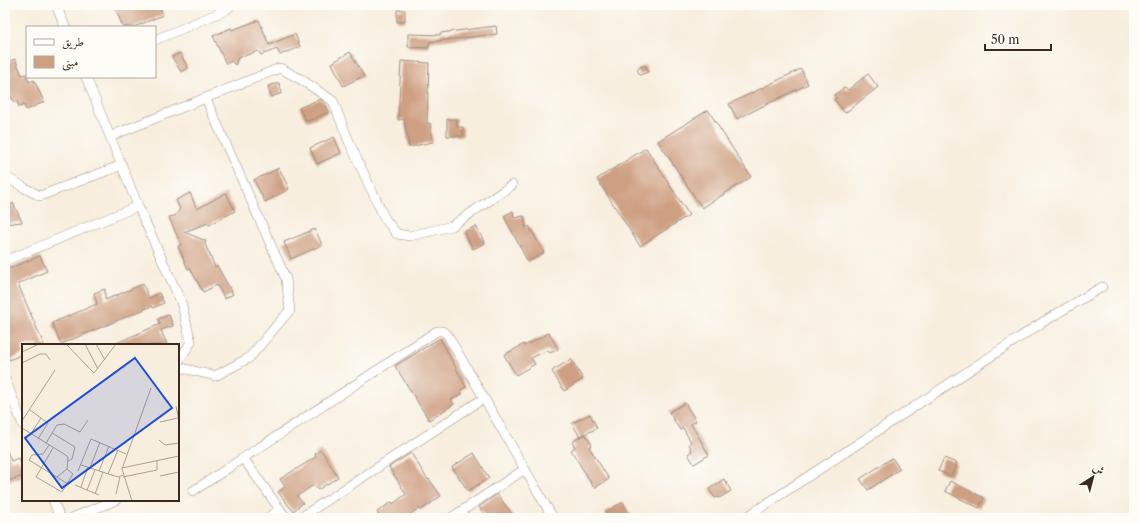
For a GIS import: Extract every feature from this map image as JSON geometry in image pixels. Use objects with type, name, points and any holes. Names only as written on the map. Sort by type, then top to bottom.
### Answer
[{"type":"street","points":[[156,40],[226,10],[229,5]]},
{"type":"street","points":[[58,6],[65,26]]},
{"type":"street","points":[[111,136],[280,68],[315,88],[333,101],[350,144],[385,219],[397,234],[410,236],[452,226],[512,185]]},
{"type":"street","points":[[86,78],[138,206],[181,302],[191,342],[179,360]]},
{"type":"street","points":[[179,367],[215,376],[249,358],[290,310],[286,279],[206,99]]},
{"type":"street","points":[[5,178],[8,178],[40,196],[122,165]]},
{"type":"street","points":[[5,261],[138,206]]},
{"type":"street","points":[[745,518],[1037,326],[1102,287]]},
{"type":"street","points":[[193,490],[440,331],[447,334],[553,518]]},
{"type":"street","points":[[5,379],[22,422]]},
{"type":"street","points":[[300,518],[484,398]]},
{"type":"street","points":[[243,458],[286,518]]},
{"type":"street","points":[[450,518],[525,469]]},
{"type":"street","points":[[53,501],[60,518]]},
{"type":"street","points":[[72,518],[114,501]]},
{"type":"street","points":[[267,518],[280,509]]},
{"type":"building","points":[[114,5],[159,5],[163,15],[136,26],[123,26]]},
{"type":"building","points":[[397,10],[405,10],[405,22],[397,22]]},
{"type":"building","points":[[259,20],[269,45],[295,34],[300,47],[280,55],[277,49],[261,55],[258,51],[238,58],[235,65],[231,61],[226,64],[213,36],[231,28],[232,30]]},
{"type":"building","points":[[496,26],[497,34],[429,42],[429,48],[408,47],[408,34],[440,35],[440,33]]},
{"type":"building","points":[[350,52],[364,76],[343,86],[332,63]]},
{"type":"building","points":[[180,53],[188,68],[181,72],[172,57]]},
{"type":"building","points":[[15,59],[22,75],[26,74],[26,78],[29,82],[34,80],[44,102],[26,110],[24,105],[19,107],[17,101],[14,102],[5,83],[5,63]]},
{"type":"building","points":[[401,61],[429,63],[427,124],[430,123],[433,142],[409,147],[404,119],[398,120]]},
{"type":"building","points":[[645,65],[648,72],[640,75],[637,69]]},
{"type":"building","points":[[801,69],[808,84],[737,119],[729,104]]},
{"type":"building","points":[[868,74],[878,87],[845,113],[834,99],[837,98],[834,95],[845,87],[848,90]]},
{"type":"building","points":[[279,83],[282,93],[271,97],[268,86]]},
{"type":"building","points":[[320,99],[325,103],[329,112],[308,121],[305,119],[299,108]]},
{"type":"building","points":[[708,110],[751,177],[702,208],[658,141]]},
{"type":"building","points":[[447,119],[457,119],[457,127],[463,127],[463,136],[447,136]]},
{"type":"building","points":[[334,137],[341,153],[317,164],[310,148]]},
{"type":"building","points":[[646,148],[689,215],[640,246],[597,179]]},
{"type":"building","points":[[279,168],[289,189],[265,202],[254,180]]},
{"type":"building","points":[[190,193],[197,209],[226,193],[235,211],[209,225],[208,223],[184,232],[206,241],[205,244],[215,267],[217,266],[233,294],[225,299],[217,285],[203,292],[190,268],[188,269],[178,246],[181,245],[169,217],[175,216],[180,209],[176,200]]},
{"type":"building","points":[[13,203],[22,222],[5,224],[5,210]]},
{"type":"building","points":[[513,211],[514,218],[524,216],[526,228],[529,226],[544,253],[528,262],[504,216]]},
{"type":"building","points":[[476,226],[485,243],[473,249],[464,232]]},
{"type":"building","points":[[315,229],[322,245],[291,259],[284,242]]},
{"type":"building","points":[[40,256],[47,271],[18,284],[44,344],[22,344],[22,354],[9,360],[5,351],[5,267],[9,266],[10,268]]},
{"type":"building","points":[[143,284],[149,298],[159,293],[164,303],[153,308],[152,306],[61,344],[52,323],[97,304],[94,293],[105,289],[105,300]]},
{"type":"building","points":[[169,315],[173,326],[161,330],[167,344],[114,344],[160,324],[158,319]]},
{"type":"building","points":[[549,333],[558,349],[550,353],[548,350],[531,358],[535,364],[516,375],[504,355]]},
{"type":"building","points":[[440,338],[466,387],[461,390],[462,394],[451,400],[454,404],[429,420],[395,366]]},
{"type":"building","points":[[571,359],[583,379],[564,391],[552,371]]},
{"type":"building","points":[[685,403],[696,421],[691,424],[709,455],[694,464],[688,454],[692,451],[689,444],[691,442],[683,428],[680,430],[669,412]]},
{"type":"building","points":[[590,414],[597,428],[580,437],[572,423]]},
{"type":"building","points":[[585,434],[592,445],[589,447],[609,479],[594,488],[571,450],[575,447],[572,442]]},
{"type":"building","points":[[5,446],[11,461],[18,458],[19,462],[22,463],[22,476],[5,482]]},
{"type":"building","points":[[321,450],[338,477],[318,490],[314,485],[297,496],[303,503],[293,511],[278,492],[285,487],[280,479],[316,457],[315,454]]},
{"type":"building","points":[[411,453],[428,480],[429,479],[441,496],[421,510],[419,508],[405,518],[381,518],[377,512],[392,502],[393,504],[406,494],[389,467]]},
{"type":"building","points":[[474,453],[489,478],[468,491],[452,467]]},
{"type":"building","points":[[892,458],[900,469],[868,490],[860,479]]},
{"type":"building","points":[[944,458],[957,463],[951,476],[938,471]]},
{"type":"building","points":[[724,479],[731,491],[719,498],[715,498],[709,489]]},
{"type":"building","points":[[950,481],[984,498],[979,508],[945,491]]},
{"type":"building","points":[[497,494],[515,518],[487,518],[479,507]]},
{"type":"building","points":[[623,502],[630,515],[624,518],[609,518],[605,512]]}]
